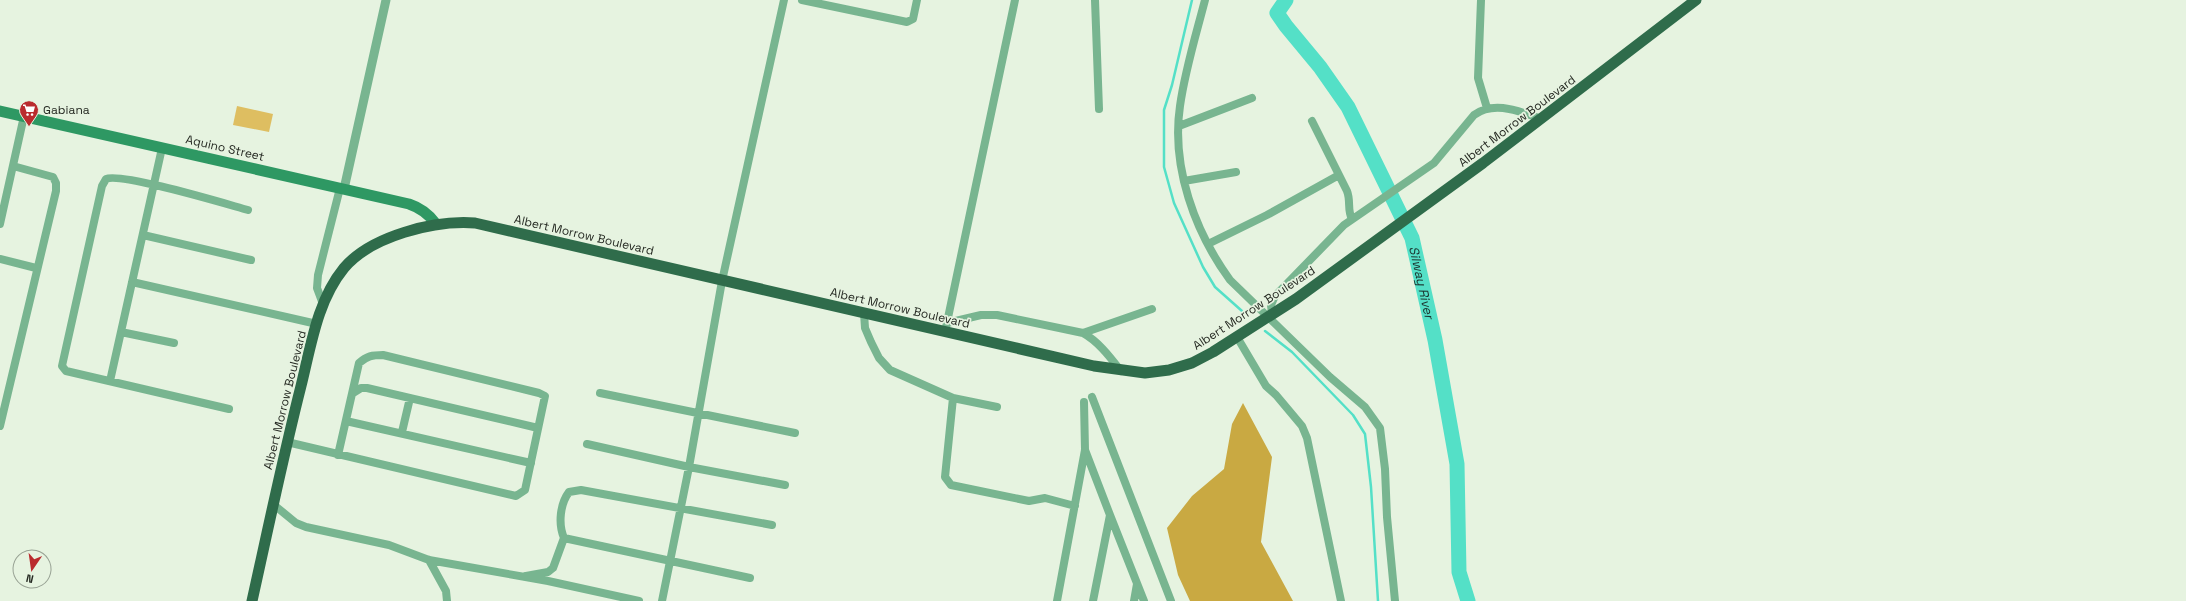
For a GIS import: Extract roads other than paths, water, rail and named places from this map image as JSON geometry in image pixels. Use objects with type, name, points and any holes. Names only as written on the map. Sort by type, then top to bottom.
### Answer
[{"type":"highway","name":"Albert Morrow Boulevard","points":[[252,601],[287,442],[316,324],[323,304],[337,277],[357,256],[391,238],[436,224],[448,222],[474,223],[864,313],[946,327],[1120,371],[1145,373],[1169,370],[1192,363],[1296,299],[1542,119],[1696,0]]},
{"type":"main road","name":"Aquino Street","points":[[0,111],[413,206],[431,217],[436,224]]},
{"type":"street","points":[[323,304],[317,288],[318,275],[342,189],[386,0]]},
{"type":"street","points":[[662,601],[699,414],[722,281],[784,0]]},
{"type":"street","points":[[802,0],[907,22],[913,19],[917,0]]},
{"type":"street","points":[[946,327],[1015,0]]},
{"type":"street","points":[[1095,0],[1099,109]]},
{"type":"street","points":[[1205,0],[1179,107],[1180,150],[1184,181],[1198,223],[1208,244],[1230,280],[1270,315],[1330,376],[1365,407],[1380,428],[1385,469],[1387,517],[1395,601]]},
{"type":"street","points":[[1481,0],[1478,78],[1487,108]]},
{"type":"street","points":[[1179,126],[1252,98]]},
{"type":"street","points":[[1270,315],[1271,305],[1275,296],[1354,217],[1425,170],[1441,156],[1468,120],[1480,110],[1487,108],[1505,108],[1542,119]]},
{"type":"street","points":[[0,224],[24,116]]},
{"type":"street","points":[[1312,121],[1350,198],[1348,209],[1354,217]]},
{"type":"street","points":[[110,381],[162,148]]},
{"type":"street","points":[[0,426],[4,388],[56,191],[56,183],[53,177],[13,166]]},
{"type":"street","points":[[1184,181],[1236,172]]},
{"type":"street","points":[[1208,244],[1267,215],[1339,175]]},
{"type":"street","points":[[229,409],[66,371],[62,368],[62,363],[103,183],[109,178],[154,185],[248,210]]},
{"type":"street","points":[[143,235],[251,260]]},
{"type":"street","points":[[0,259],[36,268]]},
{"type":"street","points":[[132,282],[316,324]]},
{"type":"street","points":[[1084,334],[1152,309]]},
{"type":"street","points":[[864,313],[865,328],[871,342],[879,358],[890,370],[954,398],[997,407]]},
{"type":"street","points":[[946,327],[981,315],[997,315],[1084,334],[1097,343],[1120,371]]},
{"type":"street","points":[[121,332],[174,343]]},
{"type":"street","points":[[1237,336],[1266,386],[1276,395],[1302,426],[1307,438],[1341,601]]},
{"type":"street","points":[[287,442],[338,455],[516,496],[525,490],[545,400],[542,394],[383,355],[372,355],[359,363],[338,455]]},
{"type":"street","points":[[353,393],[362,388],[367,388],[538,428]]},
{"type":"street","points":[[600,392],[795,433]]},
{"type":"street","points":[[1092,397],[1171,601]]},
{"type":"street","points":[[402,432],[410,398]]},
{"type":"street","points":[[954,398],[945,477],[947,482],[951,485],[1029,501],[1045,498],[1075,506]]},
{"type":"street","points":[[1057,601],[1085,450],[1084,402]]},
{"type":"street","points":[[346,421],[402,432],[531,463]]},
{"type":"street","points":[[587,444],[689,467],[785,485]]},
{"type":"street","points":[[1085,450],[1144,601]]},
{"type":"street","points":[[521,578],[548,572],[553,568],[564,538],[561,530],[561,513],[565,497],[569,492],[582,490],[772,525]]},
{"type":"street","points":[[274,505],[296,523],[306,527],[389,545],[429,560],[521,578],[548,581],[639,601]]},
{"type":"street","points":[[1093,601],[1110,515]]},
{"type":"street","points":[[1106,535],[1115,528]]},
{"type":"street","points":[[564,538],[750,578]]},
{"type":"street","points":[[429,560],[446,591],[447,601]]},
{"type":"street","points":[[1134,601],[1137,584]]},
{"type":"waterway","points":[[1192,0],[1172,85],[1164,110],[1164,167],[1174,203],[1203,267],[1215,287],[1242,311]]},
{"type":"waterway","name":"Silway River","points":[[1286,0],[1277,13],[1320,67],[1348,107],[1412,238],[1435,340],[1457,464],[1459,572],[1468,601]]},
{"type":"waterway","points":[[1265,331],[1292,352],[1353,415],[1365,434],[1371,487],[1378,601]]},
{"type":"place","name":"Gabiana","points":[[29,127]]}]
